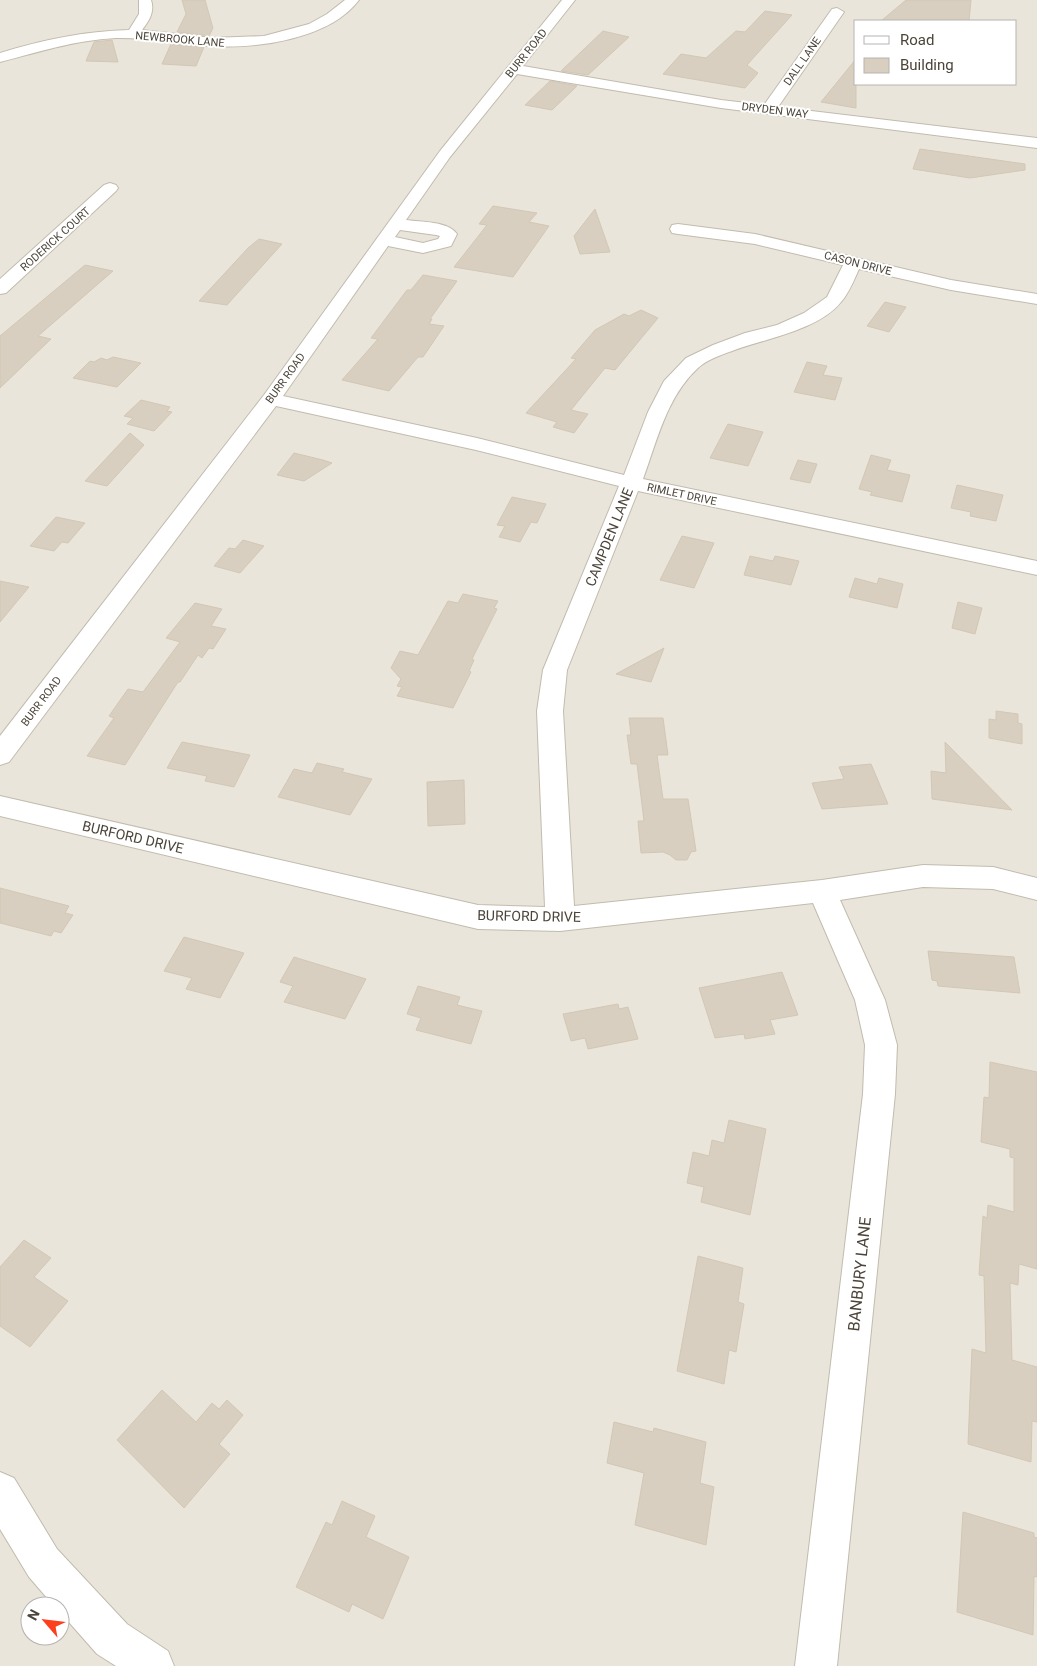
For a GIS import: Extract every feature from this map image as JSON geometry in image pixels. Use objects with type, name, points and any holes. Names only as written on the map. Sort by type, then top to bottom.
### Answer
[{"type":"street","points":[[133,34],[144,19],[148,7],[145,0]]},
{"type":"street","name":"NEWBROOK LANE","points":[[0,58],[25,49],[68,39],[133,34],[225,43],[281,36],[307,29],[328,19],[353,0]]},
{"type":"street","name":"BURR ROAD","points":[[0,756],[270,399],[445,154],[569,0]]},
{"type":"street","name":"DALL LANE","points":[[768,110],[837,12]]},
{"type":"street","name":"DRYDEN WAY","points":[[514,69],[768,110],[1037,143]]},
{"type":"street","name":"RODERICK COURT","points":[[0,289],[110,188]]},
{"type":"street","points":[[384,240],[423,248],[445,242],[449,234],[440,230],[395,224]]},
{"type":"street","name":"CASON DRIVE","points":[[678,229],[755,239],[951,285],[1037,299]]},
{"type":"street","name":"CAMPDEN LANE","points":[[560,919],[550,711],[555,670],[658,412],[674,381],[693,362],[720,348],[784,329],[811,317],[834,300],[853,262]]},
{"type":"street","name":"RIMLET DRIVE","points":[[270,399],[477,444],[631,483],[1037,568]]},
{"type":"street","name":"BURFORD DRIVE","points":[[0,806],[478,917],[560,919],[822,891],[923,876],[993,878],[1037,889]]},
{"type":"street","name":"BANBURY LANE","points":[[816,1666],[879,1094],[881,1045],[870,1000],[822,891]]},
{"type":"street","points":[[0,1492],[43,1564],[112,1639],[153,1666]]},
{"type":"shaded area","points":[[0,0],[1037,0],[1037,1666],[0,1666]]},
{"type":"building","points":[[182,0],[205,0],[213,28],[209,36],[177,32],[186,14]]},
{"type":"building","points":[[906,0],[971,0],[969,20],[882,20]]},
{"type":"building","points":[[765,11],[792,15],[747,65],[758,73],[745,88],[663,74],[681,54],[706,58],[736,31],[745,32]]},
{"type":"building","points":[[603,31],[629,37],[588,75],[561,71]]},
{"type":"building","points":[[112,40],[118,62],[86,61],[94,42]]},
{"type":"building","points":[[171,44],[204,47],[196,66],[162,64]]},
{"type":"building","points":[[854,61],[856,108],[821,102]]},
{"type":"building","points":[[550,81],[577,86],[552,110],[525,105]]},
{"type":"building","points":[[920,149],[1025,164],[1025,170],[970,178],[913,169]]},
{"type":"building","points":[[493,206],[537,213],[529,222],[549,226],[513,277],[454,267],[487,225],[479,224]]},
{"type":"building","points":[[595,209],[610,252],[580,254],[574,236]]},
{"type":"building","points":[[259,239],[282,244],[227,305],[199,301],[248,248]]},
{"type":"building","points":[[85,265],[113,271],[38,336],[51,339],[0,388],[0,336]]},
{"type":"building","points":[[423,275],[457,281],[430,319],[432,319],[429,324],[444,326],[423,357],[418,357],[389,391],[342,380],[378,339],[371,338],[407,290],[411,290]]},
{"type":"building","points":[[885,302],[906,307],[889,332],[867,326]]},
{"type":"building","points":[[641,310],[658,318],[615,370],[605,368],[571,410],[588,414],[574,433],[553,427],[557,422],[526,413],[576,359],[571,358],[595,330],[624,314],[629,316]]},
{"type":"building","points":[[113,357],[141,363],[117,387],[73,378],[90,361],[94,362],[101,358],[107,360]]},
{"type":"building","points":[[807,362],[827,366],[823,375],[842,378],[835,400],[794,392]]},
{"type":"building","points":[[141,400],[170,407],[167,411],[172,412],[154,431],[127,424],[133,418],[124,416]]},
{"type":"building","points":[[728,424],[763,432],[748,466],[710,458]]},
{"type":"building","points":[[130,433],[144,445],[107,486],[85,481]]},
{"type":"building","points":[[294,453],[332,463],[304,481],[277,475]]},
{"type":"building","points":[[871,455],[891,460],[887,470],[910,475],[902,502],[870,495],[872,492],[859,489]]},
{"type":"building","points":[[798,460],[817,464],[810,483],[790,479]]},
{"type":"building","points":[[957,485],[1003,495],[996,521],[970,516],[971,512],[951,508]]},
{"type":"building","points":[[512,497],[546,504],[537,523],[531,522],[520,542],[499,537],[505,526],[497,525]]},
{"type":"building","points":[[56,517],[85,523],[68,543],[62,542],[54,551],[30,546]]},
{"type":"building","points":[[682,536],[714,543],[694,588],[660,580]]},
{"type":"building","points":[[243,540],[264,546],[240,573],[214,566],[229,548],[235,549]]},
{"type":"building","points":[[750,556],[773,561],[775,556],[799,561],[791,585],[744,575]]},
{"type":"building","points":[[855,578],[877,584],[879,578],[903,584],[897,608],[849,597]]},
{"type":"building","points":[[0,581],[29,587],[0,622]]},
{"type":"building","points":[[463,594],[498,601],[494,608],[497,609],[472,659],[474,660],[469,671],[471,672],[453,708],[397,696],[402,687],[397,686],[401,679],[391,668],[400,651],[418,655],[448,601],[458,603]]},
{"type":"building","points":[[958,602],[982,608],[975,634],[952,628]]},
{"type":"building","points":[[195,603],[222,609],[211,626],[226,629],[213,649],[209,648],[202,658],[198,655],[180,682],[178,682],[125,765],[87,756],[114,718],[109,716],[128,689],[143,692],[180,642],[166,638]]},
{"type":"building","points":[[664,648],[651,682],[616,674]]},
{"type":"building","points":[[996,711],[1018,714],[1018,723],[1022,724],[1022,744],[989,738],[989,719],[996,720]]},
{"type":"building","points":[[629,718],[663,718],[668,755],[657,755],[663,799],[688,799],[696,851],[691,852],[687,860],[676,860],[663,852],[641,853],[638,821],[644,821],[637,764],[631,764],[627,735],[631,735]]},
{"type":"building","points":[[182,742],[250,755],[234,787],[205,781],[207,776],[167,768]]},
{"type":"building","points":[[945,742],[1012,810],[932,799],[931,771],[946,773]]},
{"type":"building","points":[[317,763],[344,769],[342,772],[372,779],[350,815],[278,797],[294,769],[312,773]]},
{"type":"building","points":[[871,764],[888,804],[822,809],[812,783],[844,779],[839,767]]},
{"type":"building","points":[[464,780],[465,824],[428,826],[427,782]]},
{"type":"building","points":[[0,888],[69,906],[65,913],[73,915],[61,933],[54,931],[51,936],[0,923]]},
{"type":"building","points":[[184,937],[244,953],[220,998],[186,989],[192,978],[164,971]]},
{"type":"building","points":[[928,951],[1014,957],[1020,993],[938,986],[937,981],[932,980]]},
{"type":"building","points":[[294,957],[366,979],[345,1019],[284,1002],[293,986],[280,982]]},
{"type":"building","points":[[782,972],[798,1015],[770,1020],[775,1034],[745,1039],[744,1034],[715,1038],[699,988]]},
{"type":"building","points":[[418,986],[460,997],[457,1005],[482,1011],[471,1044],[416,1030],[421,1018],[407,1014]]},
{"type":"building","points":[[618,1004],[619,1009],[628,1007],[638,1039],[588,1049],[585,1038],[571,1041],[563,1014]]},
{"type":"building","points":[[990,1062],[1037,1072],[1037,1269],[1019,1264],[1018,1285],[1010,1283],[1012,1360],[1037,1367],[1037,1422],[1032,1421],[1031,1462],[968,1444],[972,1349],[986,1353],[984,1276],[979,1275],[983,1216],[987,1218],[988,1205],[1014,1212],[1014,1158],[1010,1157],[1010,1149],[981,1142],[984,1097],[989,1098]]},
{"type":"building","points":[[729,1120],[766,1129],[750,1215],[701,1202],[704,1187],[687,1183],[693,1152],[709,1156],[712,1140],[724,1143]]},
{"type":"building","points":[[24,1240],[51,1258],[34,1277],[68,1301],[30,1347],[0,1326],[0,1267]]},
{"type":"building","points":[[698,1256],[743,1268],[738,1302],[744,1304],[736,1352],[729,1350],[724,1384],[677,1371]]},
{"type":"building","points":[[162,1390],[196,1422],[212,1403],[219,1409],[227,1400],[243,1415],[219,1444],[230,1454],[184,1508],[117,1440]]},
{"type":"building","points":[[614,1422],[653,1432],[654,1428],[706,1442],[700,1483],[714,1487],[706,1545],[635,1525],[644,1473],[607,1463]]},
{"type":"building","points":[[342,1501],[375,1516],[366,1537],[409,1557],[383,1619],[352,1604],[349,1612],[296,1587],[326,1522],[332,1525]]},
{"type":"building","points":[[963,1512],[1034,1533],[1034,1537],[1037,1538],[1037,1577],[1034,1576],[1033,1635],[957,1612]]}]
